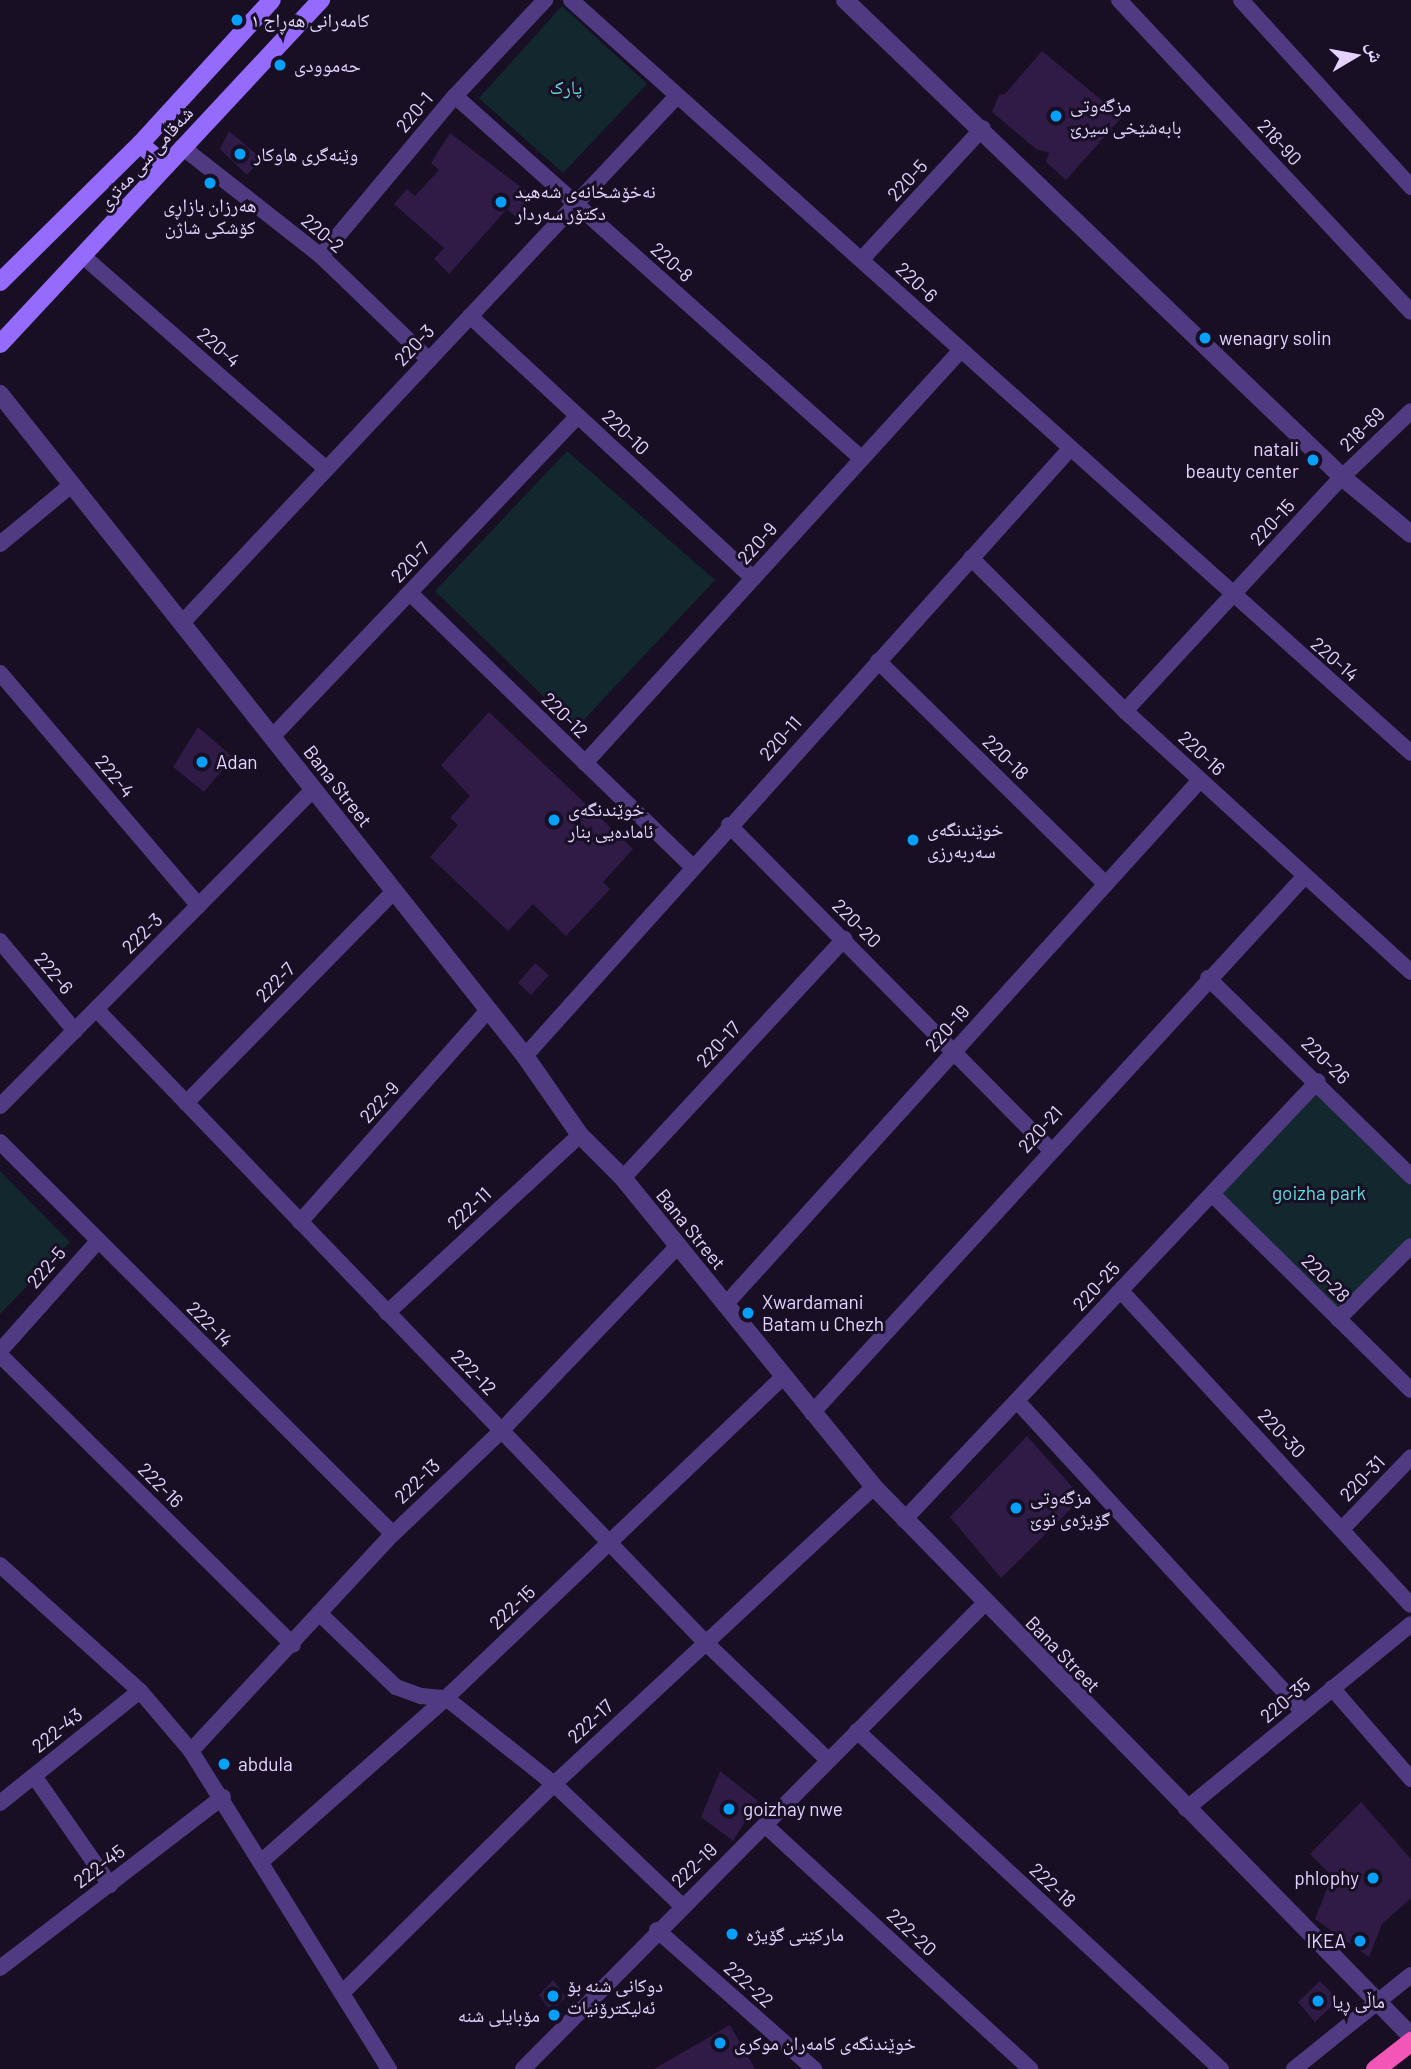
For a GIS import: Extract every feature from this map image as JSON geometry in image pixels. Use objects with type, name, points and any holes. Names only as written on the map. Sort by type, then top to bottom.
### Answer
[{"type":"highway","points":[[1375,2069],[1411,2039]]},
{"type":"main road","name":"شەقامی سی مەتری","points":[[0,282],[140,144],[272,0]]},
{"type":"main road","name":"شەقامی سی مەتری","points":[[0,344],[321,0]]},
{"type":"main road","points":[[140,144],[166,166]]},
{"type":"street","name":"220-1","points":[[321,256],[455,96],[545,0]]},
{"type":"street","name":"220-6","points":[[571,0],[862,259],[1231,596]]},
{"type":"street","points":[[845,0],[983,128],[1342,477],[1411,534]]},
{"type":"street","name":"218-90","points":[[1119,0],[1411,312]]},
{"type":"street","points":[[1241,0],[1411,187]]},
{"type":"street","name":"220-8","points":[[455,96],[862,458]]},
{"type":"street","name":"220-3","points":[[182,623],[677,96]]},
{"type":"street","name":"220-5","points":[[862,259],[983,128]]},
{"type":"street","name":"220-2","points":[[182,147],[321,256],[429,360]]},
{"type":"street","name":"220-4","points":[[84,257],[326,469]]},
{"type":"street","name":"220-10","points":[[470,316],[753,578]]},
{"type":"street","name":"220-9","points":[[584,763],[960,351]]},
{"type":"street","name":"Bana Street","points":[[0,394],[70,486],[525,1056],[580,1135],[623,1178],[874,1488],[984,1604],[1411,2039]]},
{"type":"street","name":"218-69","points":[[1342,477],[1411,411]]},
{"type":"street","name":"220-7","points":[[272,737],[578,416]]},
{"type":"street","name":"220-11","points":[[525,1056],[729,824],[1069,450]]},
{"type":"street","name":"220-15","points":[[1125,711],[1342,477]]},
{"type":"street","points":[[0,544],[70,486]]},
{"type":"street","name":"220-16","points":[[971,558],[1125,711],[1411,972]]},
{"type":"street","name":"220-12","points":[[410,593],[692,866]]},
{"type":"street","name":"220-14","points":[[1231,596],[1411,753]]},
{"type":"street","name":"220-18","points":[[878,661],[1106,884]]},
{"type":"street","name":"222-4","points":[[0,673],[199,906]]},
{"type":"street","name":"220-19","points":[[725,1305],[1200,780]]},
{"type":"street","name":"222-3","points":[[0,1106],[314,789]]},
{"type":"street","name":"220-20","points":[[729,824],[956,1050],[1050,1149]]},
{"type":"street","name":"220-21","points":[[811,1413],[1050,1149],[1304,877]]},
{"type":"street","name":"222-7","points":[[186,1103],[394,891]]},
{"type":"street","name":"220-17","points":[[623,1178],[844,939]]},
{"type":"street","name":"222-6","points":[[0,941],[75,1031]]},
{"type":"street","name":"220-26","points":[[1208,978],[1318,1081],[1411,1176]]},
{"type":"street","name":"222-12","points":[[96,1009],[705,1642],[827,1759]]},
{"type":"street","name":"222-9","points":[[300,1222],[488,1010]]},
{"type":"street","name":"220-25","points":[[904,1520],[1318,1081]]},
{"type":"street","name":"222-11","points":[[387,1313],[580,1135]]},
{"type":"street","name":"222-14","points":[[0,1142],[97,1242],[393,1534]]},
{"type":"street","name":"220-28","points":[[1212,1194],[1411,1390]]},
{"type":"street","name":"222-5","points":[[0,1353],[97,1242]]},
{"type":"street","name":"222-13","points":[[191,1751],[293,1645],[319,1613],[393,1534],[501,1431],[678,1246]]},
{"type":"street","points":[[1338,1319],[1411,1246]]},
{"type":"street","name":"220-30","points":[[1121,1291],[1343,1528],[1411,1605]]},
{"type":"street","name":"222-16","points":[[0,1353],[293,1645]]},
{"type":"street","name":"222-15","points":[[262,1861],[446,1698],[782,1377]]},
{"type":"street","points":[[1017,1401],[1303,1712]]},
{"type":"street","name":"220-31","points":[[1343,1528],[1411,1457]]},
{"type":"street","name":"222-17","points":[[342,1993],[554,1784],[874,1488]]},
{"type":"street","points":[[0,1564],[141,1691],[191,1751],[223,1797],[389,2069]]},
{"type":"street","name":"222-19","points":[[523,2069],[657,1930],[766,1826],[827,1759],[984,1604]]},
{"type":"street","points":[[319,1613],[396,1687],[421,1696],[446,1698],[554,1784],[682,1906]]},
{"type":"street","name":"220-35","points":[[1186,1809],[1411,1624]]},
{"type":"street","points":[[1332,1688],[1411,1779]]},
{"type":"street","name":"222-43","points":[[0,1803],[141,1691]]},
{"type":"street","name":"222-18","points":[[857,1731],[1221,2069]]},
{"type":"street","points":[[34,1776],[110,1885]]},
{"type":"street","name":"222-45","points":[[0,1968],[223,1797]]},
{"type":"street","name":"222-20","points":[[766,1826],[1030,2069]]},
{"type":"street","name":"222-22","points":[[657,1930],[814,2069]]},
{"type":"street","points":[[1294,2069],[1411,1975]]},
{"type":"street","points":[[539,2054],[550,2069]]},
{"type":"green space","name":"پارک","points":[[562,6],[647,84],[563,173],[479,98]]},
{"type":"green space","points":[[567,451],[715,580],[576,728],[435,591]]},
{"type":"green space","name":"goizha park","points":[[1318,1081],[1411,1176],[1411,1246],[1338,1319],[1212,1194]]},
{"type":"green space","points":[[0,1171],[70,1242],[0,1314]]},
{"type":"building","points":[[1042,51],[1122,117],[1066,180],[1046,162],[1049,153],[1036,149],[992,112],[999,95],[1005,94]]},
{"type":"building","name":"وێنەگری هاوکار","points":[[229,131],[262,159],[247,175],[220,149]]},
{"type":"building","name":"نەخۆشخانەی شەهید دکتۆر سەردار","points":[[450,133],[534,197],[516,217],[507,209],[449,274],[434,259],[444,248],[394,204],[407,189],[415,196],[439,170],[431,163]]},
{"type":"building","name":"خوێندنگەی ئامادەیی بنار","points":[[489,712],[633,849],[603,882],[610,889],[566,936],[533,904],[508,931],[430,857],[458,825],[450,818],[470,796],[441,765]]},
{"type":"building","name":"Adan","points":[[198,727],[233,757],[204,792],[173,767]]},
{"type":"building","points":[[535,963],[549,975],[531,995],[518,983]]},
{"type":"building","name":"مزگەوتی گۆیژەی نوێ","points":[[1027,1436],[1082,1498],[1001,1578],[950,1517]]},
{"type":"building","name":"goizhay nwe","points":[[720,1771],[758,1801],[733,1841],[701,1817]]},
{"type":"building","name":"phlophy","points":[[1361,1802],[1411,1859],[1411,1898],[1382,1924],[1369,1957],[1315,1919],[1332,1876],[1310,1854]]},
{"type":"building","name":"دوکانی شنە بۆ ئەلیکترۆنیات","points":[[553,1980],[566,1997],[551,2012],[539,1995]]},
{"type":"building","name":"ماڵی ڕیا","points":[[1320,1981],[1338,2000],[1315,2022],[1298,2002]]},
{"type":"building","name":"خوێندنگەی کامەران موکری","points":[[730,2025],[755,2069],[654,2069]]},
{"type":"place","name":"کامەرانی هەڕاج ۱","points":[[237,20]]},
{"type":"place","name":"حەموودی","points":[[280,65]]},
{"type":"place","name":"مزگه‌وتی بابەشێخی سیرێ","points":[[1056,116]]},
{"type":"place","name":"وێنەگری هاوکار","points":[[240,154]]},
{"type":"place","name":"ھەرزان بازاڕی كۆشكی شاژن","points":[[210,183]]},
{"type":"place","name":"نەخۆشخانەی شەهید دکتۆر سەردار","points":[[501,202]]},
{"type":"place","name":"wenagry solin","points":[[1205,338]]},
{"type":"place","name":"natali beauty center","points":[[1313,460]]},
{"type":"place","name":"Adan","points":[[202,762]]},
{"type":"place","name":"خوێندنگەی ئامادەیی بنار","points":[[554,820]]},
{"type":"place","name":"خوێندنگەی سەربەرزی","points":[[913,840]]},
{"type":"place","name":"Xwardamani Batam u Chezh","points":[[748,1313]]},
{"type":"place","name":"مزگەوتی گۆیژەی نوێ","points":[[1016,1508]]},
{"type":"place","name":"abdula","points":[[224,1764]]},
{"type":"place","name":"goizhay nwe","points":[[729,1809]]},
{"type":"place","name":"phlophy","points":[[1373,1878]]},
{"type":"place","name":"مارکێتی گۆیژە","points":[[732,1934]]},
{"type":"place","name":"IKEA","points":[[1360,1941]]},
{"type":"place","name":"دوکانی شنە بۆ ئەلیکترۆنیات","points":[[553,1996]]},
{"type":"place","name":"ماڵی ڕیا","points":[[1318,2001]]},
{"type":"place","name":"مۆبایلی شنە","points":[[554,2015]]},
{"type":"place","name":"خوێندنگەی کامەران موکری","points":[[720,2043]]}]
